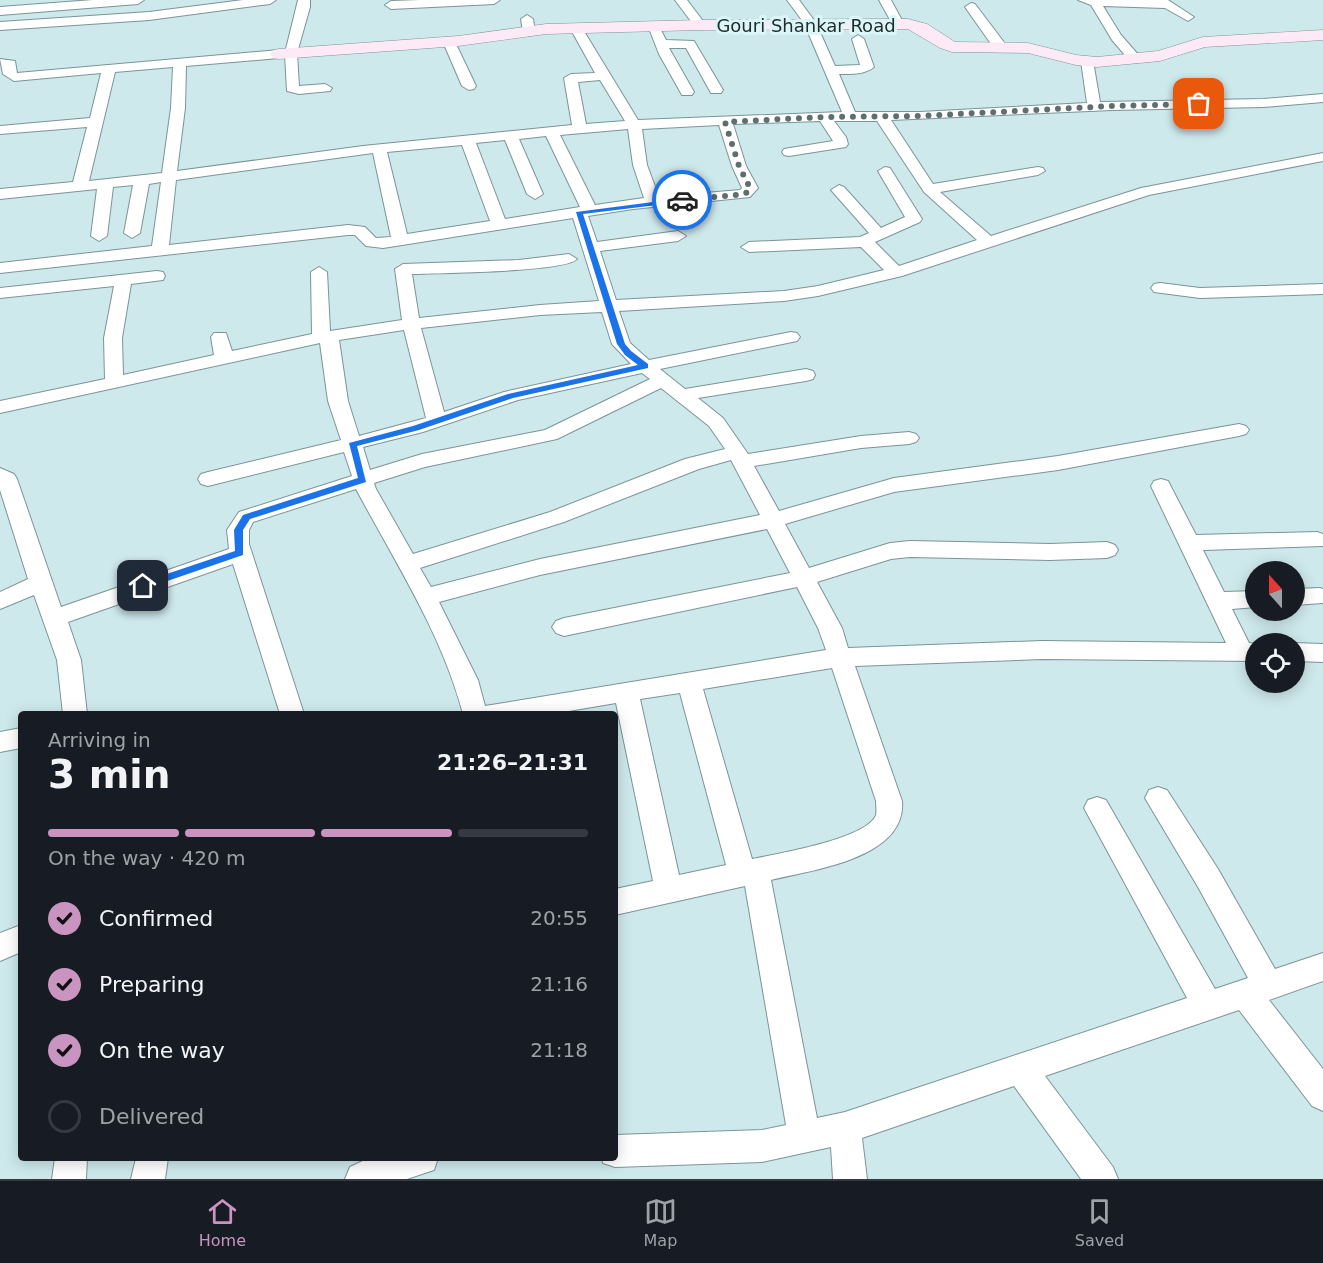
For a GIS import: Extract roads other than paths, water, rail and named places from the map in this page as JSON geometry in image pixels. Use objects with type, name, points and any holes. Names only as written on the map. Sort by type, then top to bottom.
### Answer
[{"type":"street","points":[[0,11],[138,0]]},
{"type":"street","points":[[0,26],[149,16],[270,0]]},
{"type":"street","points":[[304,0],[304,7],[285,53],[294,90],[325,88]]},
{"type":"street","points":[[391,5],[494,0]]},
{"type":"street","points":[[681,0],[700,25]]},
{"type":"street","points":[[793,0],[810,24],[850,116]]},
{"type":"street","points":[[885,0],[897,24]]},
{"type":"street","points":[[1088,1],[1168,4],[1188,17]]},
{"type":"street","points":[[1088,1],[1136,59]]},
{"type":"street","points":[[971,7],[1001,48]]},
{"type":"street","name":"Gouri Shankar Road","points":[[285,53],[448,42],[528,25],[576,28],[810,24],[917,25],[943,44],[952,47],[1037,49],[1087,61],[1160,56],[1203,42],[1323,35]]},
{"type":"street","points":[[654,27],[687,92]]},
{"type":"street","points":[[576,28],[634,125],[640,165],[653,202]]},
{"type":"street","points":[[831,70],[867,68],[858,39]]},
{"type":"street","points":[[448,42],[469,86]]},
{"type":"street","points":[[661,44],[690,44],[716,90]]},
{"type":"street","points":[[0,63],[10,64],[10,74],[14,77],[285,53]]},
{"type":"street","points":[[1087,61],[1094,106]]},
{"type":"street","points":[[160,250],[178,108],[180,63]]},
{"type":"street","points":[[80,185],[109,69]]},
{"type":"street","points":[[580,129],[571,78],[604,76]]},
{"type":"street","points":[[0,194],[169,177],[380,149],[634,125],[850,116],[882,117],[1094,106],[1264,103],[1323,98]]},
{"type":"street","points":[[789,152],[841,144],[839,137],[824,117]]},
{"type":"street","points":[[882,117],[929,189],[989,242]]},
{"type":"street","points":[[0,130],[96,122]]},
{"type":"street","points":[[0,268],[348,230],[364,233],[372,243],[400,241],[653,202],[749,192],[725,122]]},
{"type":"street","points":[[551,132],[585,212],[608,306],[621,344],[628,353],[716,422],[739,456],[830,628],[889,801],[890,813],[884,826],[858,845],[749,873],[618,900]]},
{"type":"street","points":[[510,136],[536,194]]},
{"type":"street","points":[[468,140],[500,226]]},
{"type":"street","points":[[380,149],[400,241]]},
{"type":"street","points":[[0,407],[325,337],[411,324],[540,310],[784,296],[818,291],[896,272],[1035,229],[1146,191],[1323,157]]},
{"type":"street","points":[[749,247],[872,239],[914,219],[885,171]]},
{"type":"street","points":[[929,189],[1038,171]]},
{"type":"street","points":[[132,233],[142,179]]},
{"type":"street","points":[[99,236],[106,182]]},
{"type":"street","points":[[839,190],[896,272]]},
{"type":"street","points":[[592,246],[678,236]]},
{"type":"street","points":[[437,421],[411,324],[403,269],[519,265],[569,259]]},
{"type":"street","points":[[319,272],[325,337],[338,401],[366,489],[425,597],[466,680],[474,711]]},
{"type":"street","points":[[0,293],[157,276]]},
{"type":"street","points":[[114,381],[113,338],[123,281]]},
{"type":"street","points":[[1160,288],[1200,293],[1323,289]]},
{"type":"street","points":[[220,337],[224,360]]},
{"type":"street","points":[[207,479],[352,445],[437,421],[511,396],[654,373],[791,337]]},
{"type":"street","points":[[291,711],[240,553],[238,530],[246,517],[445,455],[550,435],[654,373]]},
{"type":"street","points":[[682,395],[806,375]]},
{"type":"street","points":[[425,597],[540,567],[774,520],[894,485],[1058,463],[1239,430]]},
{"type":"street","points":[[407,564],[557,517],[692,464],[739,456],[909,438]]},
{"type":"street","points":[[0,475],[7,479],[40,582],[69,660],[75,711]]},
{"type":"street","points":[[1161,486],[1216,600],[1245,646]]},
{"type":"street","points":[[1188,543],[1317,540]]},
{"type":"street","points":[[564,627],[804,578],[891,551],[910,549],[1050,552],[1107,550]]},
{"type":"street","points":[[54,618],[240,553]]},
{"type":"street","points":[[0,601],[40,582]]},
{"type":"street","points":[[1305,597],[1320,596]]},
{"type":"street","points":[[1216,600],[1245,599]]},
{"type":"street","points":[[527,711],[576,707],[626,691],[841,657],[1042,650],[1245,652]]},
{"type":"street","points":[[1305,652],[1323,653]]},
{"type":"street","points":[[689,681],[749,873],[804,1137]]},
{"type":"street","points":[[626,691],[669,891]]},
{"type":"street","points":[[0,742],[18,739]]},
{"type":"street","points":[[1158,798],[1208,878],[1257,989],[1323,1095]]},
{"type":"street","points":[[1097,808],[1208,1006]]},
{"type":"street","points":[[0,946],[18,939]]},
{"type":"street","points":[[618,1152],[762,1146],[845,1128],[1323,967]]},
{"type":"street","points":[[1021,1069],[1101,1179]]},
{"type":"street","points":[[845,1128],[850,1179]]},
{"type":"street","points":[[69,1179],[71,1161]]},
{"type":"street","points":[[148,1179],[151,1161]]},
{"type":"street","points":[[362,1179],[373,1173],[412,1161]]}]
